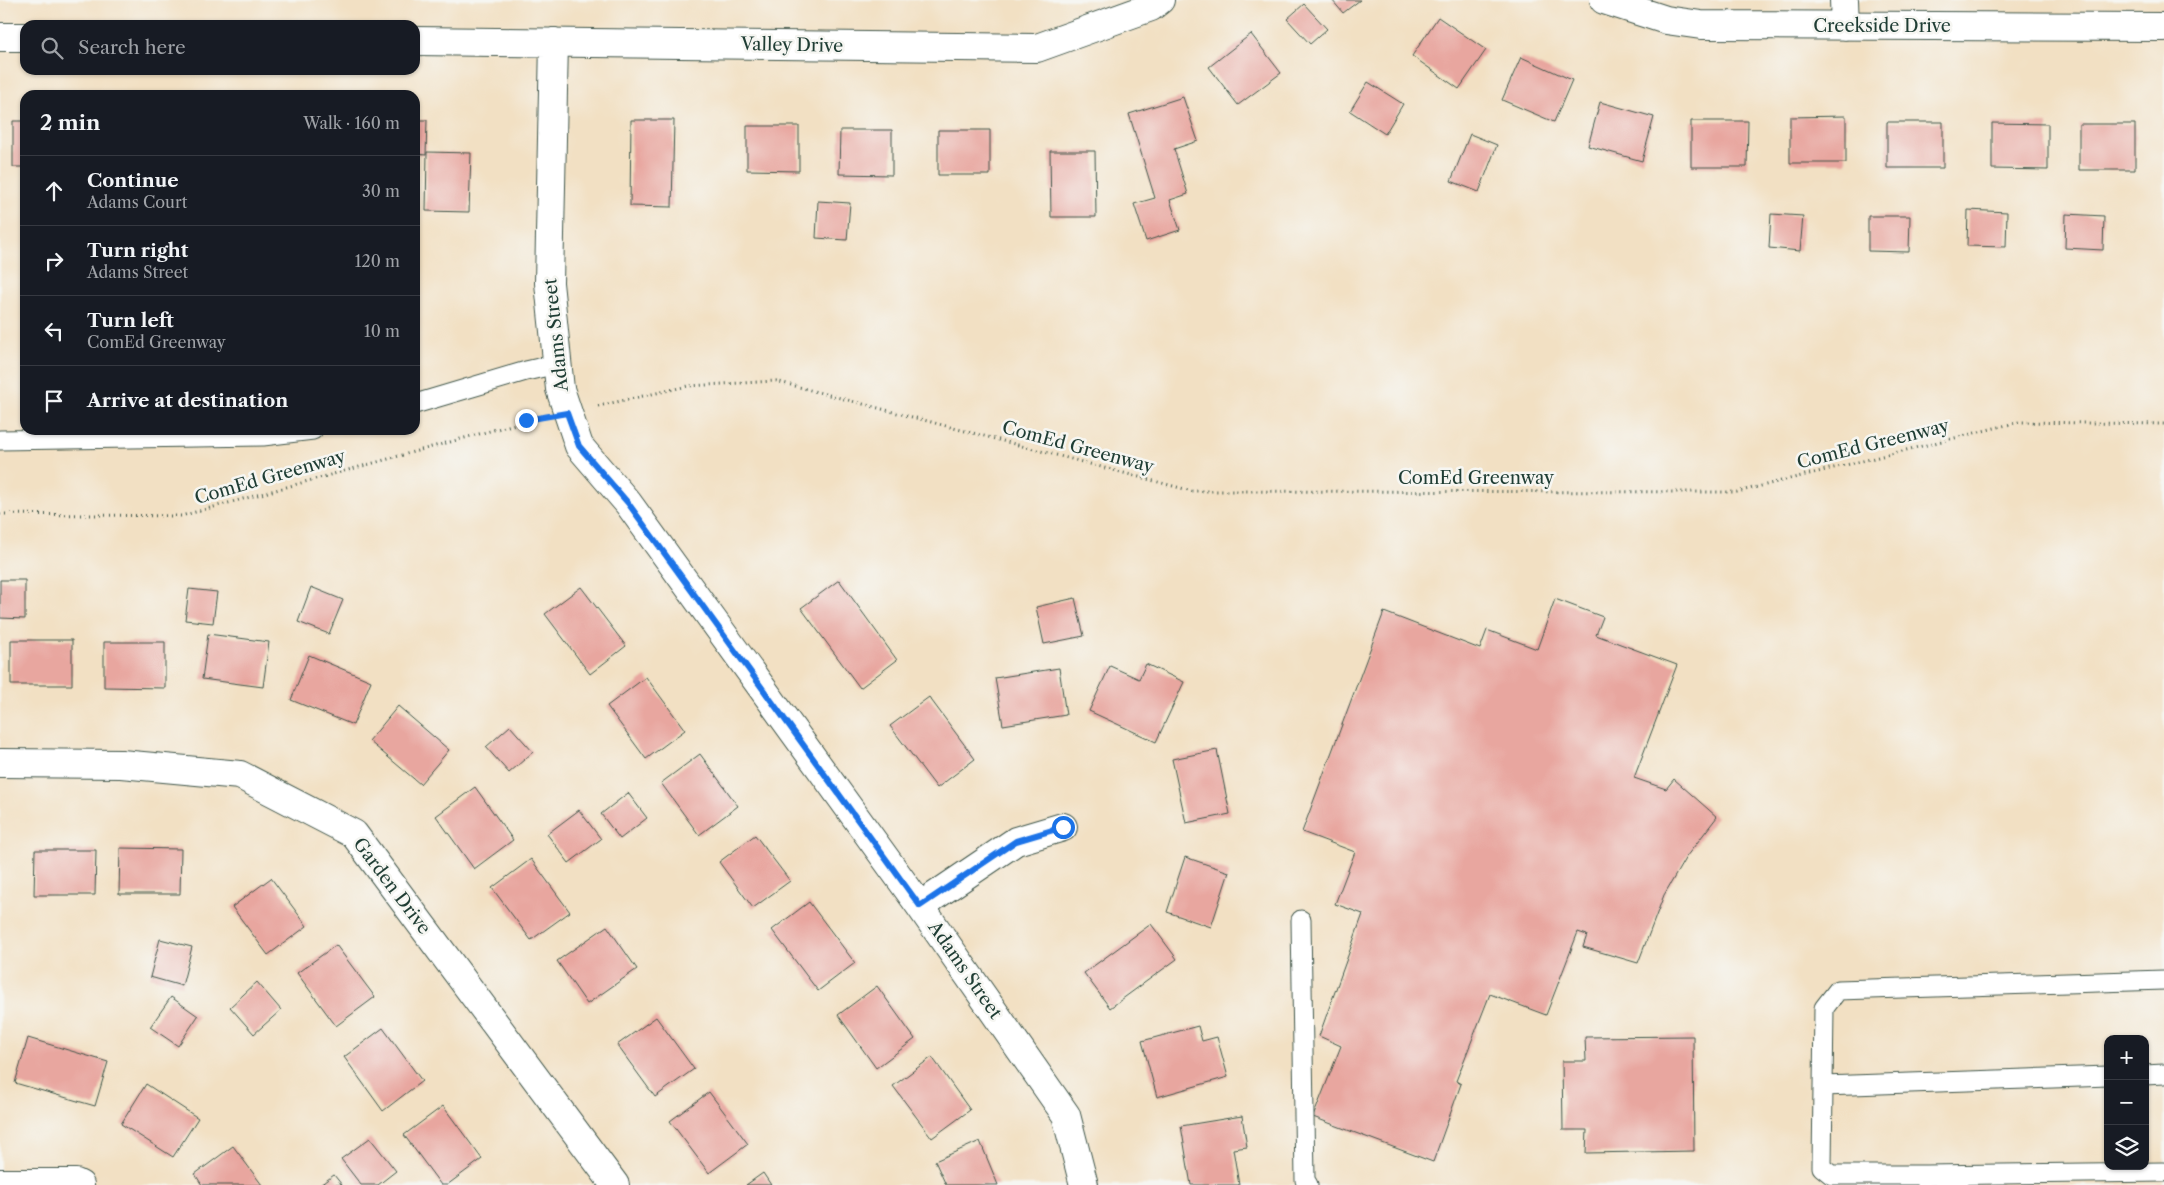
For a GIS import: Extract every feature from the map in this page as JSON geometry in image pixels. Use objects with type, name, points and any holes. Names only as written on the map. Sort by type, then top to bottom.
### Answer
[{"type":"street","name":"Valley Drive","points":[[420,41],[1037,48],[1151,7],[1160,0]]},
{"type":"street","name":"Creekside Drive","points":[[1604,0],[1666,20],[1701,25],[1844,13],[2164,27]]},
{"type":"street","points":[[0,37],[20,37]]},
{"type":"street","name":"Adams Street","points":[[554,42],[548,283],[560,389],[579,446],[628,503],[920,906],[1066,1115],[1084,1185]]},
{"type":"street","name":"Garden Drive","points":[[0,763],[121,764],[240,775],[354,834],[615,1185]]},
{"type":"street","points":[[920,906],[1016,841],[1063,827]]},
{"type":"street","points":[[0,1183],[76,1183],[80,1185]]},
{"type":"lane","points":[[420,402],[519,372],[558,364]]},
{"type":"lane","points":[[0,440],[271,435]]},
{"type":"lane","points":[[1301,920],[1305,1180],[1308,1185]]},
{"type":"lane","points":[[2164,980],[1838,990],[1824,1008],[1822,1167],[1832,1175],[1926,1180],[2164,1172]]},
{"type":"lane","points":[[2149,1075],[2164,1074]]},
{"type":"lane","points":[[1823,1086],[2104,1076]]},
{"type":"path","name":"ComEd Greenway","points":[[0,514],[181,516],[526,420],[567,413],[688,386],[776,381],[1192,491],[1736,492],[2019,422],[2164,424]]},
{"type":"building","points":[[1332,0],[1360,0],[1343,13]]},
{"type":"building","points":[[1304,4],[1327,29],[1310,44],[1287,19]]},
{"type":"building","points":[[1438,17],[1486,50],[1459,89],[1412,56]]},
{"type":"building","points":[[1251,34],[1281,73],[1238,105],[1209,67]]},
{"type":"building","points":[[1521,57],[1572,80],[1554,122],[1502,100]]},
{"type":"building","points":[[1368,82],[1403,104],[1385,134],[1350,111]]},
{"type":"building","points":[[1183,97],[1198,141],[1174,149],[1188,194],[1170,200],[1180,230],[1146,241],[1134,204],[1155,198],[1129,114]]},
{"type":"building","points":[[1600,102],[1654,117],[1642,161],[1588,146]]},
{"type":"building","points":[[1846,116],[1846,163],[1790,163],[1790,117]]},
{"type":"building","points":[[420,120],[427,120],[426,155],[420,154]]},
{"type":"building","points":[[631,120],[674,120],[672,207],[630,206]]},
{"type":"building","points":[[13,121],[20,121],[20,167],[13,167]]},
{"type":"building","points":[[1691,121],[1748,121],[1747,167],[1691,167]]},
{"type":"building","points":[[1887,122],[1943,122],[1943,168],[1887,168]]},
{"type":"building","points":[[1992,123],[2048,124],[2048,170],[1992,169]]},
{"type":"building","points":[[2079,124],[2135,124],[2135,170],[2079,170]]},
{"type":"building","points":[[747,126],[799,126],[799,171],[747,170]]},
{"type":"building","points":[[840,130],[892,130],[892,175],[839,174]]},
{"type":"building","points":[[938,130],[990,130],[990,175],[938,175]]},
{"type":"building","points":[[1470,134],[1497,145],[1479,192],[1451,181]]},
{"type":"building","points":[[1050,151],[1095,151],[1096,217],[1051,217]]},
{"type":"building","points":[[427,152],[471,153],[469,212],[426,211]]},
{"type":"building","points":[[818,201],[850,203],[847,240],[816,238]]},
{"type":"building","points":[[1968,210],[2007,212],[2006,247],[1967,246]]},
{"type":"building","points":[[1771,214],[1803,216],[1800,251],[1769,248]]},
{"type":"building","points":[[2066,214],[2104,216],[2103,250],[2065,248]]},
{"type":"building","points":[[1868,216],[1910,216],[1909,252],[1868,251]]},
{"type":"building","points":[[0,580],[25,580],[25,619],[0,618]]},
{"type":"building","points":[[839,580],[897,660],[860,688],[801,608]]},
{"type":"building","points":[[311,587],[343,600],[329,634],[298,622]]},
{"type":"building","points":[[581,587],[626,646],[590,674],[545,614]]},
{"type":"building","points":[[189,589],[217,592],[213,623],[185,620]]},
{"type":"building","points":[[1075,598],[1084,636],[1044,644],[1036,607]]},
{"type":"building","points":[[1555,599],[1603,617],[1596,635],[1677,665],[1634,778],[1666,789],[1674,779],[1717,817],[1686,857],[1664,895],[1638,963],[1583,947],[1587,935],[1578,932],[1546,1015],[1490,994],[1456,1081],[1461,1084],[1433,1162],[1313,1117],[1341,1046],[1319,1036],[1363,914],[1335,904],[1355,852],[1302,832],[1384,612],[1480,649],[1487,630],[1537,649]]},
{"type":"building","points":[[208,634],[269,642],[263,687],[202,679]]},
{"type":"building","points":[[11,640],[72,640],[72,685],[11,685]]},
{"type":"building","points":[[104,642],[165,642],[165,688],[104,687]]},
{"type":"building","points":[[309,655],[371,681],[353,725],[291,700]]},
{"type":"building","points":[[1146,664],[1184,682],[1156,742],[1089,711],[1110,666],[1139,679]]},
{"type":"building","points":[[1059,668],[1066,715],[1003,725],[995,678]]},
{"type":"building","points":[[646,677],[685,730],[646,759],[607,706]]},
{"type":"building","points":[[929,697],[975,759],[937,788],[890,726]]},
{"type":"building","points":[[398,706],[449,750],[420,784],[369,741]]},
{"type":"building","points":[[510,726],[533,752],[509,773],[486,747]]},
{"type":"building","points":[[1217,750],[1230,814],[1186,823],[1172,759]]},
{"type":"building","points":[[700,754],[738,806],[699,835],[661,783]]},
{"type":"building","points":[[475,787],[513,840],[474,869],[436,816]]},
{"type":"building","points":[[628,793],[647,818],[620,839],[601,814]]},
{"type":"building","points":[[579,810],[601,839],[569,863],[547,834]]},
{"type":"building","points":[[755,835],[790,881],[753,908],[719,862]]},
{"type":"building","points":[[120,848],[181,849],[180,894],[119,894]]},
{"type":"building","points":[[35,850],[96,850],[95,895],[34,895]]},
{"type":"building","points":[[1185,857],[1229,872],[1211,927],[1167,912]]},
{"type":"building","points":[[531,859],[570,912],[531,940],[492,888]]},
{"type":"building","points":[[271,878],[307,926],[268,955],[232,907]]},
{"type":"building","points":[[809,902],[855,963],[818,991],[772,930]]},
{"type":"building","points":[[1151,924],[1177,959],[1110,1008],[1084,973]]},
{"type":"building","points":[[607,926],[637,969],[587,1004],[557,961]]},
{"type":"building","points":[[160,939],[192,947],[182,986],[150,977]]},
{"type":"building","points":[[336,945],[375,997],[336,1026],[297,973]]},
{"type":"building","points":[[257,982],[281,1010],[254,1034],[230,1007]]},
{"type":"building","points":[[877,986],[915,1039],[876,1068],[838,1015]]},
{"type":"building","points":[[171,997],[198,1016],[178,1046],[150,1027]]},
{"type":"building","points":[[656,1017],[694,1069],[655,1097],[617,1045]]},
{"type":"building","points":[[1198,1026],[1202,1041],[1217,1037],[1228,1077],[1157,1097],[1142,1041]]},
{"type":"building","points":[[383,1028],[422,1081],[383,1111],[344,1057]]},
{"type":"building","points":[[1693,1036],[1694,1151],[1586,1153],[1587,1130],[1563,1130],[1562,1061],[1586,1061],[1585,1037]]},
{"type":"building","points":[[28,1038],[108,1062],[95,1106],[15,1083]]},
{"type":"building","points":[[932,1057],[970,1110],[932,1138],[893,1086]]},
{"type":"building","points":[[146,1084],[198,1118],[173,1157],[121,1124]]},
{"type":"building","points":[[709,1092],[748,1144],[709,1173],[670,1121]]},
{"type":"building","points":[[443,1106],[482,1159],[447,1185],[441,1185],[404,1135]]},
{"type":"building","points":[[1242,1116],[1247,1147],[1233,1149],[1239,1185],[1191,1185],[1181,1126]]},
{"type":"building","points":[[370,1138],[396,1171],[378,1185],[361,1185],[341,1159]]},
{"type":"building","points":[[980,1141],[998,1185],[946,1185],[935,1161]]},
{"type":"building","points":[[233,1146],[262,1185],[202,1185],[195,1174]]},
{"type":"building","points":[[763,1173],[771,1185],[746,1185]]},
{"type":"building","points":[[334,1175],[342,1185],[320,1185]]},
{"type":"route","points":[[526,420],[567,413],[579,446],[628,503],[920,906],[1016,841],[1063,827]]}]
